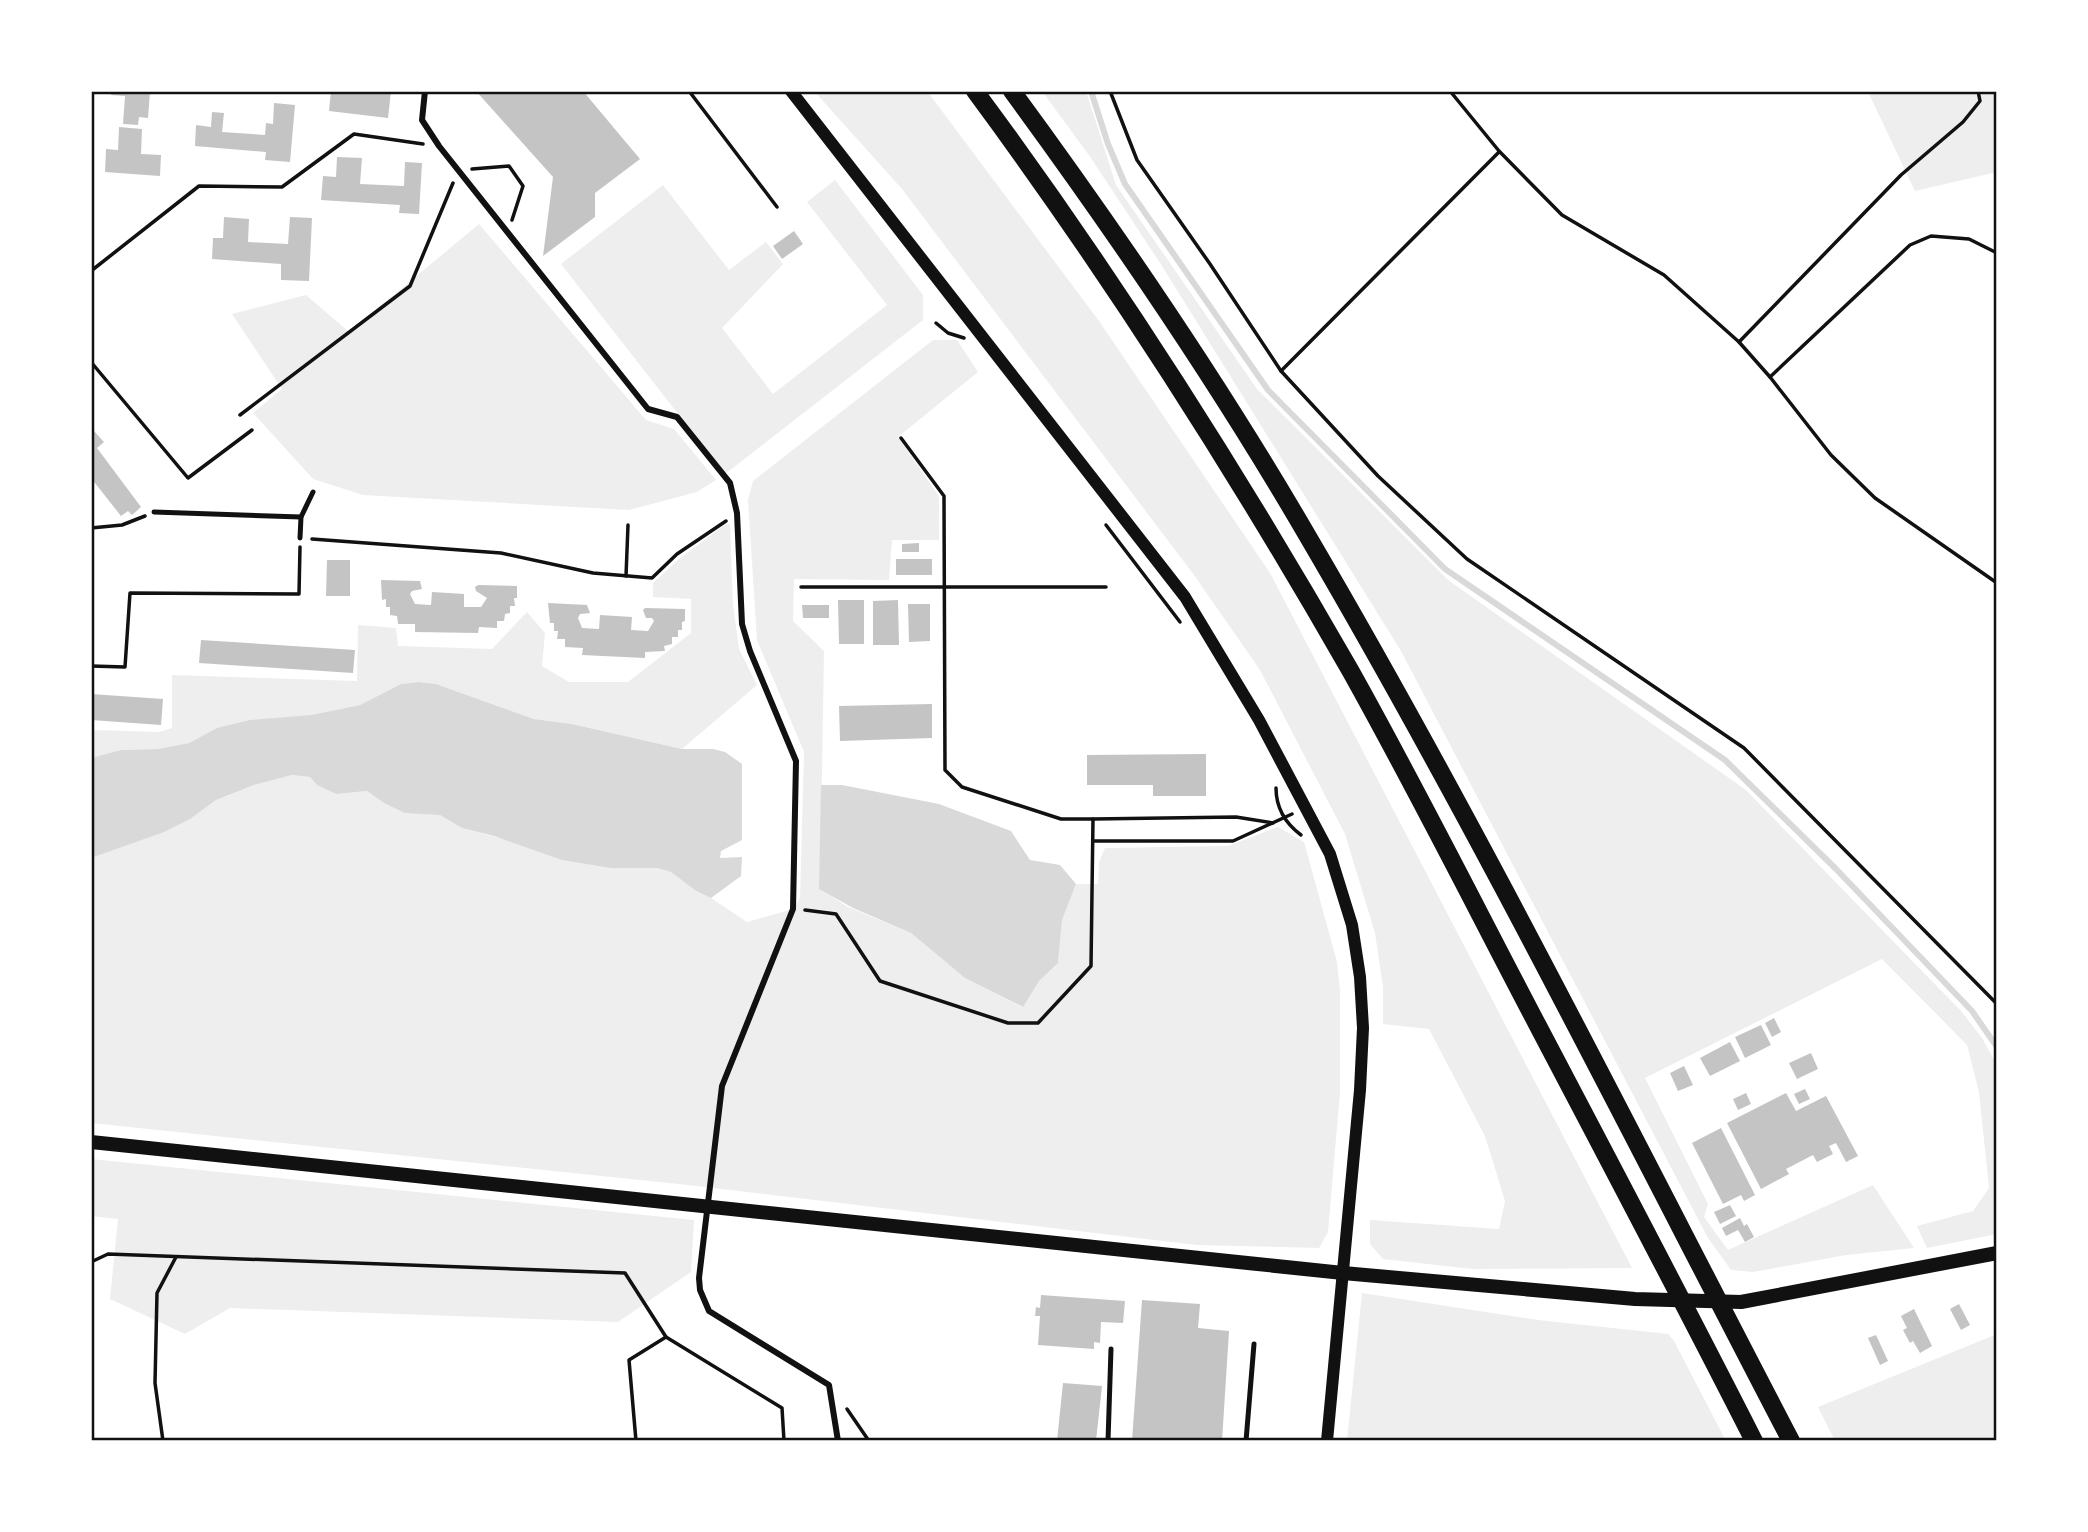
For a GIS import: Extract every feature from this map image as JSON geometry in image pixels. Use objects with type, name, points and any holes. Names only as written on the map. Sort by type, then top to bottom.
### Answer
[{"type":"main road","points":[[975,91],[1027,160],[1118,296],[1241,487],[1350,672],[1420,800],[1754,1441]]},
{"type":"main road","points":[[1012,91],[1145,280],[1306,533],[1447,784],[1791,1441]]},
{"type":"main road","points":[[91,1142],[1343,1273],[1683,1301],[1741,1301],[1795,1293],[1997,1253]]},
{"type":"street","points":[[425,91],[422,120],[439,146],[648,409],[677,416],[730,483],[737,513],[742,624],[750,651],[796,761],[793,909],[722,1086],[709,1182],[700,1290],[709,1311],[829,1385],[838,1441]]},
{"type":"street","points":[[791,91],[1185,597],[1219,650],[1330,854],[1344,893],[1360,977],[1363,1028],[1360,1090],[1327,1441]]},
{"type":"lane","points":[[300,538],[301,517],[313,492]]},
{"type":"lane","points":[[154,512],[301,517]]},
{"type":"lane","points":[[1246,1441],[1254,1345]]},
{"type":"lane","points":[[1108,1441],[1111,1349]]},
{"type":"path","points":[[689,91],[777,207]]},
{"type":"path","points":[[1110,91],[1136,160],[1281,371],[1378,476],[1467,559],[1744,748],[1997,1004]]},
{"type":"path","points":[[1450,91],[1499,151],[1562,215],[1664,275],[1739,342],[1831,455],[1875,498],[1997,583]]},
{"type":"path","points":[[1739,342],[1901,175],[1963,122],[1980,101],[1978,91]]},
{"type":"path","points":[[91,271],[199,186],[282,187],[354,134],[439,146]]},
{"type":"path","points":[[1281,371],[1499,151]]},
{"type":"path","points":[[240,415],[410,286],[458,170],[509,166],[523,186],[509,232]]},
{"type":"path","points":[[1770,377],[1910,245],[1931,236],[1969,239],[1997,253]]},
{"type":"path","points":[[936,323],[948,333],[965,339]]},
{"type":"path","points":[[91,362],[188,478],[251,430]]},
{"type":"path","points":[[901,438],[944,496],[945,770],[962,787],[1061,819],[1236,817],[1273,823]]},
{"type":"path","points":[[91,528],[122,525],[154,512]]},
{"type":"path","points":[[91,666],[124,667],[130,593],[299,594],[300,538],[501,553],[593,573],[652,578],[677,554],[737,513]]},
{"type":"path","points":[[1105,523],[1187,631]]},
{"type":"path","points":[[626,576],[628,525]]},
{"type":"path","points":[[801,587],[1106,587]]},
{"type":"path","points":[[1276,781],[1276,800],[1284,818],[1290,827],[1309,841]]},
{"type":"path","points":[[1094,841],[1233,841],[1306,806]]},
{"type":"path","points":[[793,909],[836,914],[880,981],[1008,1023],[1038,1023],[1091,967],[1093,819]]},
{"type":"path","points":[[91,1262],[108,1254],[625,1273],[666,1337],[782,1408],[784,1441]]},
{"type":"path","points":[[163,1441],[155,1383],[157,1293],[176,1257]]},
{"type":"path","points":[[636,1441],[629,1360],[666,1337]]},
{"type":"path","points":[[829,1385],[869,1441]]},
{"type":"shaded area","points":[[814,91],[927,91],[1099,321],[1270,573],[1632,1268],[1473,1269],[1383,1259],[1370,1244],[1370,1220],[1499,1229],[1505,1201],[1485,1136],[1429,1029],[1383,1024],[1383,987],[1375,933],[1345,834],[1260,670],[1194,575],[902,189]]},
{"type":"shaded area","points":[[1042,91],[1086,91],[1116,185],[1257,389],[1448,580],[1746,790],[1962,1012],[1982,1038],[1997,1065],[1997,1234],[1927,1248],[1917,1226],[1973,1211],[1989,1188],[1979,1092],[1967,1045],[1882,959],[1645,1078],[1708,1204],[1704,1217],[1728,1250],[1873,1185],[1914,1248],[1846,1255],[1753,1272],[1731,1270],[1708,1238],[1401,651],[1162,266],[1091,158]]},
{"type":"shaded area","points":[[1870,91],[1997,91],[1997,172],[1915,191]]},
{"type":"shaded area","points":[[835,180],[923,295],[923,320],[725,474],[561,264],[663,185],[729,270],[766,242],[783,264],[722,328],[773,394],[887,305],[807,202]]},
{"type":"shaded area","points":[[479,224],[646,420],[674,429],[716,480],[697,492],[629,510],[363,495],[313,479],[253,413],[282,389],[232,314],[306,295],[349,332]]},
{"type":"shaded area","points":[[933,340],[957,340],[978,372],[898,437],[939,496],[939,540],[892,540],[889,580],[794,579],[793,621],[824,651],[820,889],[848,907],[911,933],[965,978],[1022,1007],[1039,981],[1058,963],[1062,920],[1076,884],[1098,884],[1099,862],[1105,848],[1228,846],[1278,827],[1304,842],[1337,962],[1340,991],[1340,1092],[1328,1232],[1319,1248],[1197,1245],[688,1185],[91,1123],[91,858],[190,819],[216,800],[254,785],[292,775],[310,777],[317,785],[336,794],[367,791],[384,803],[405,812],[440,815],[462,828],[611,868],[657,868],[671,872],[696,891],[747,922],[793,909],[800,898],[804,752],[757,640],[748,500],[753,481]]},
{"type":"shaded area","points":[[726,524],[730,524],[733,604],[739,649],[757,685],[682,749],[572,724],[534,719],[436,684],[419,682],[401,684],[360,705],[217,728],[189,743],[158,749],[121,750],[91,758],[91,730],[159,732],[172,728],[172,675],[357,681],[358,625],[396,628],[398,646],[492,649],[527,612],[545,633],[542,666],[569,682],[628,682],[691,633],[691,599],[653,597],[653,583],[680,558]]},
{"type":"shaded area","points":[[401,684],[436,684],[534,719],[572,724],[682,749],[713,749],[725,752],[742,764],[742,840],[721,851],[720,858],[742,857],[741,876],[711,898],[696,891],[671,872],[657,868],[611,868],[562,860],[494,836],[462,828],[440,815],[405,813],[367,791],[336,794],[317,785],[310,777],[292,775],[254,785],[216,800],[190,819],[164,832],[91,858],[91,758],[121,750],[158,749],[189,743],[217,728],[250,720],[311,715],[360,705]]},
{"type":"shaded area","points":[[821,785],[842,785],[939,804],[1011,831],[1030,860],[1060,865],[1076,884],[1062,920],[1058,963],[1039,981],[1023,1007],[965,978],[911,933],[853,908],[819,889]]},
{"type":"shaded area","points":[[91,1159],[694,1220],[691,1272],[618,1322],[230,1308],[185,1334],[110,1299],[118,1219],[91,1216]]},
{"type":"shaded area","points":[[1362,1293],[1538,1320],[1668,1334],[1726,1441],[1347,1441]]},
{"type":"shaded area","points":[[1997,1334],[1997,1441],[1835,1441],[1818,1407]]},
{"type":"building","points":[[112,91],[150,91],[148,118],[139,117],[138,125],[123,124],[125,96],[111,95]]},
{"type":"building","points":[[331,91],[391,91],[388,118],[329,111]]},
{"type":"building","points":[[476,91],[583,91],[640,159],[595,193],[595,217],[543,256],[553,177]]},
{"type":"building","points":[[274,103],[295,105],[290,162],[265,160],[266,152],[195,146],[196,125],[211,127],[212,112],[224,113],[222,132],[265,135],[266,123],[273,124]]},
{"type":"building","points":[[119,127],[142,129],[141,154],[161,155],[160,176],[105,172],[106,149],[118,150]]},
{"type":"building","points":[[337,157],[362,158],[360,184],[404,186],[405,162],[422,163],[419,214],[399,213],[400,205],[321,200],[323,176],[336,177]]},
{"type":"building","points":[[224,217],[249,219],[248,242],[288,244],[290,217],[312,218],[309,281],[281,280],[281,264],[212,259],[213,238],[223,238]]},
{"type":"building","points":[[794,231],[803,244],[782,259],[773,246]]},
{"type":"building","points":[[94,431],[104,442],[97,448],[141,507],[132,515],[128,511],[121,516],[91,478],[91,432]]},
{"type":"building","points":[[919,543],[919,552],[902,552],[902,544]]},
{"type":"building","points":[[896,559],[932,559],[932,575],[896,575]]},
{"type":"building","points":[[327,560],[350,560],[350,596],[326,596]]},
{"type":"building","points":[[381,580],[420,581],[422,589],[410,594],[415,604],[431,605],[432,592],[464,594],[464,607],[481,607],[487,598],[476,591],[475,587],[478,585],[517,586],[517,598],[514,598],[515,606],[510,606],[510,613],[505,614],[504,621],[497,621],[497,628],[479,627],[478,633],[415,632],[415,624],[398,624],[397,616],[390,615],[386,599],[382,600]]},
{"type":"building","points":[[838,600],[864,600],[864,644],[839,644]]},
{"type":"building","points":[[898,600],[899,645],[873,645],[873,601]]},
{"type":"building","points":[[548,603],[587,605],[590,613],[580,614],[578,618],[582,628],[599,629],[600,615],[632,617],[631,630],[648,631],[654,621],[652,618],[646,618],[643,610],[645,608],[685,609],[685,621],[682,622],[682,630],[678,630],[678,637],[672,637],[672,644],[664,646],[665,651],[645,652],[645,658],[582,655],[583,648],[565,647],[565,639],[557,639],[558,631],[554,631],[554,623],[550,623]]},
{"type":"building","points":[[908,604],[930,604],[930,641],[909,642]]},
{"type":"building","points":[[802,605],[829,605],[829,618],[803,618]]},
{"type":"building","points":[[201,640],[355,650],[353,673],[199,663]]},
{"type":"building","points":[[91,694],[163,699],[161,725],[91,720]]},
{"type":"building","points":[[932,704],[932,738],[840,741],[839,706]]},
{"type":"building","points":[[1206,754],[1206,796],[1153,796],[1153,785],[1087,785],[1087,755]]},
{"type":"building","points":[[1774,1018],[1781,1032],[1772,1037],[1765,1023]]},
{"type":"building","points":[[1761,1025],[1771,1045],[1745,1058],[1735,1037]]},
{"type":"building","points":[[1730,1042],[1740,1061],[1710,1076],[1700,1058]]},
{"type":"building","points":[[1811,1053],[1818,1069],[1797,1079],[1789,1063]]},
{"type":"building","points":[[1684,1066],[1693,1085],[1678,1091],[1670,1073]]},
{"type":"building","points":[[1805,1089],[1810,1099],[1799,1104],[1794,1094]]},
{"type":"building","points":[[1746,1093],[1751,1104],[1738,1110],[1733,1099]]},
{"type":"building","points":[[1786,1093],[1796,1111],[1826,1096],[1858,1156],[1846,1162],[1836,1143],[1829,1146],[1833,1154],[1817,1162],[1813,1155],[1786,1169],[1789,1174],[1761,1189],[1727,1123]]},
{"type":"building","points":[[1721,1128],[1755,1195],[1744,1201],[1741,1195],[1723,1204],[1692,1143]]},
{"type":"building","points":[[1730,1205],[1736,1216],[1720,1224],[1714,1212]]},
{"type":"building","points":[[1740,1218],[1754,1237],[1745,1242],[1738,1230],[1726,1236],[1722,1228]]},
{"type":"building","points":[[1041,1295],[1125,1301],[1123,1323],[1101,1322],[1100,1343],[1094,1342],[1094,1349],[1038,1345],[1040,1316],[1035,1316],[1036,1307],[1040,1308]]},
{"type":"building","points":[[1142,1300],[1200,1304],[1198,1328],[1229,1331],[1222,1441],[1132,1441]]},
{"type":"building","points":[[1959,1304],[1970,1325],[1961,1330],[1950,1309]]},
{"type":"building","points":[[1914,1309],[1932,1346],[1920,1353],[1903,1330],[1907,1328],[1901,1316]]},
{"type":"building","points":[[1876,1335],[1888,1361],[1880,1365],[1868,1338]]},
{"type":"building","points":[[1063,1383],[1102,1386],[1096,1441],[1057,1441]]},
{"type":"waterway","points":[[1091,91],[1108,144],[1125,184],[1268,390],[1445,569],[1725,760],[1836,869],[1972,1011],[1997,1047]]}]
